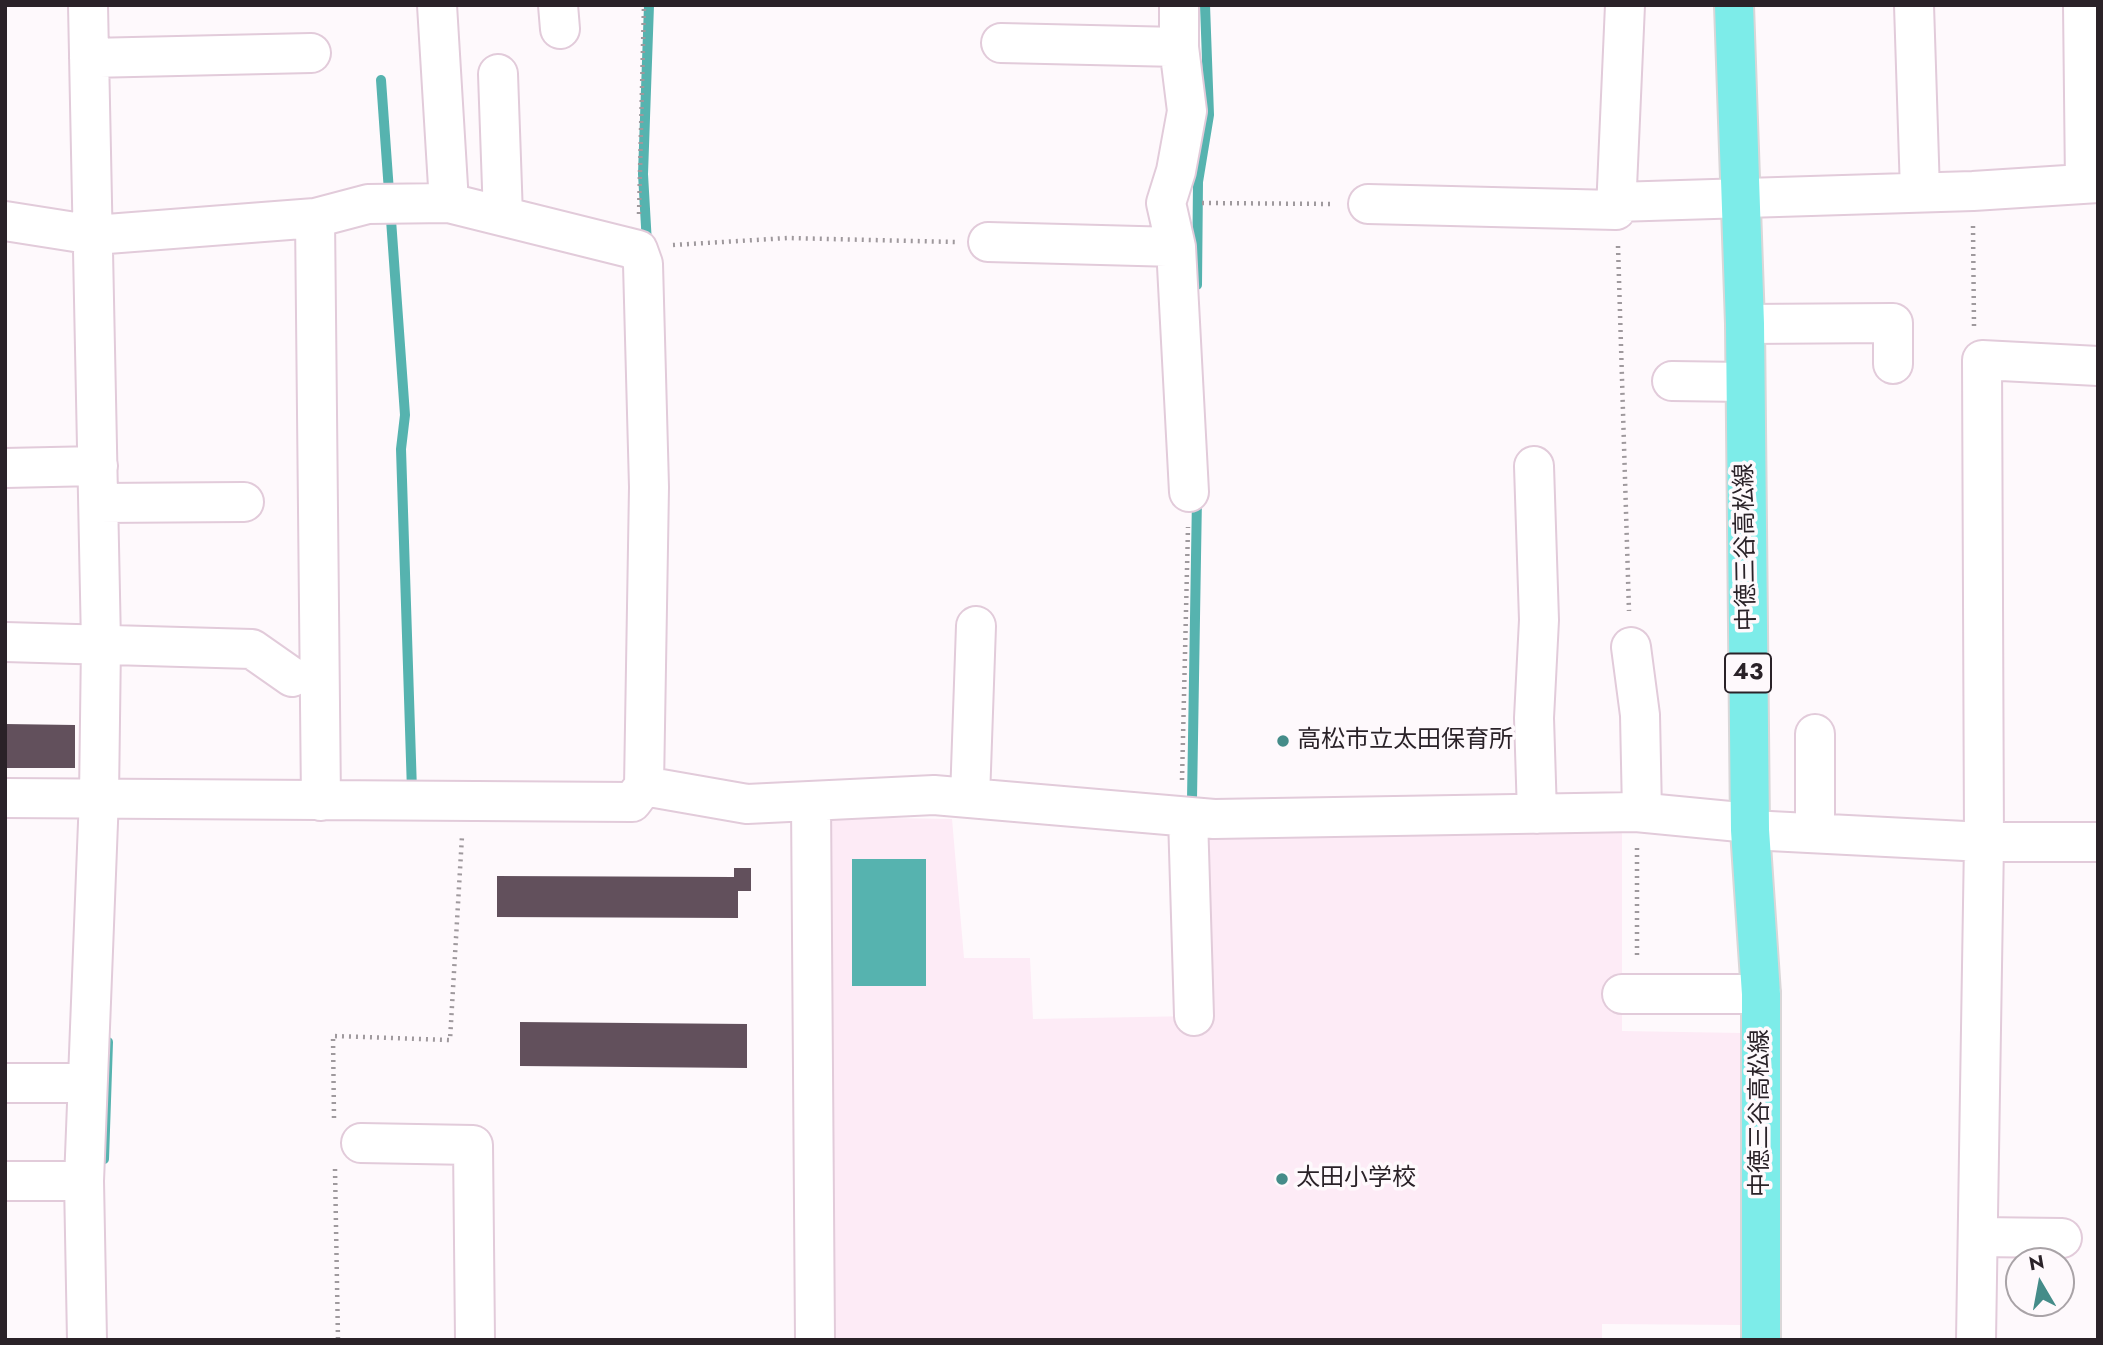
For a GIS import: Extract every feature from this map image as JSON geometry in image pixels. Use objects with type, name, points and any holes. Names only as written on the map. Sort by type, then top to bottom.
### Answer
[{"type":"main road","name":"中徳三谷高松線","points":[[1734,5],[1745,324],[1750,827],[1761,995],[1761,1340]]},
{"type":"street","points":[[87,1340],[85,1181],[99,797],[101,643],[88,5]]},
{"type":"street","points":[[437,5],[449,203]]},
{"type":"street","points":[[1179,5],[1179,47],[1187,111],[1176,171],[1166,203],[1176,247],[1189,492]]},
{"type":"street","points":[[1616,206],[1625,5]]},
{"type":"street","points":[[1914,5],[1920,192]]},
{"type":"street","points":[[1368,204],[1616,206],[1742,198],[1973,191],[2091,183],[2083,5]]},
{"type":"street","points":[[1001,43],[1179,47]]},
{"type":"street","points":[[89,58],[311,53]]},
{"type":"street","points":[[498,74],[503,216]]},
{"type":"street","points":[[5,221],[94,235],[315,218],[368,204],[449,203],[638,250],[643,264],[649,487],[644,786],[632,802],[5,797]]},
{"type":"street","points":[[315,218],[321,801]]},
{"type":"street","points":[[988,243],[1176,247]]},
{"type":"street","points":[[1745,324],[1892,323],[1893,364]]},
{"type":"street","points":[[1976,1340],[1984,842],[1982,360],[2098,366]]},
{"type":"street","points":[[1672,381],[1745,382]]},
{"type":"street","points":[[1534,466],[1539,621],[1534,718],[1537,814]]},
{"type":"street","points":[[5,468],[99,485],[244,502]]},
{"type":"street","points":[[970,798],[975,626]]},
{"type":"street","points":[[5,642],[252,649],[292,677]]},
{"type":"street","points":[[1631,647],[1640,715],[1639,812]]},
{"type":"street","points":[[1815,734],[1815,834]]},
{"type":"street","points":[[644,786],[747,804],[883,796],[970,798],[1185,817],[1639,812],[1815,834],[1984,842],[2098,842]]},
{"type":"street","points":[[811,802],[815,1340]]},
{"type":"street","points":[[1185,817],[1194,1016]]},
{"type":"street","points":[[1630,994],[1761,995]]},
{"type":"street","points":[[5,1083],[87,1083]]},
{"type":"street","points":[[344,1145],[473,1145],[475,1340]]},
{"type":"street","points":[[5,1181],[85,1181]]},
{"type":"street","points":[[1978,1237],[2062,1238]]},
{"type":"path","points":[[644,5],[638,250],[704,241],[788,238],[988,243]]},
{"type":"path","points":[[1973,191],[1974,344],[1982,360]]},
{"type":"path","points":[[1166,203],[1368,204]]},
{"type":"path","points":[[1616,206],[1631,647]]},
{"type":"path","points":[[1185,817],[1189,492]]},
{"type":"path","points":[[338,1340],[344,1145],[333,1036],[450,1040],[464,802]]},
{"type":"path","points":[[1630,994],[1639,812]]},
{"type":"shaded area","name":"太田小学校","points":[[824,817],[952,819],[964,958],[1030,958],[1033,1019],[1194,1016],[1205,841],[1210,833],[1622,829],[1622,1031],[1742,1033],[1741,1325],[1602,1324],[1602,1340],[823,1340]]},
{"type":"water","points":[[852,859],[926,859],[926,986],[852,986]]},
{"type":"building","points":[[5,724],[75,725],[75,768],[5,768]]},
{"type":"building","points":[[734,868],[751,868],[751,891],[738,891],[738,918],[497,917],[497,876],[734,877]]},
{"type":"building","points":[[520,1022],[747,1024],[747,1068],[520,1066]]},
{"type":"waterway","points":[[647,244],[643,174],[649,5]]},
{"type":"waterway","points":[[1197,285],[1198,182],[1209,115],[1205,5]]},
{"type":"waterway","points":[[381,80],[405,415],[401,449],[412,791]]},
{"type":"waterway","points":[[1192,799],[1197,497]]},
{"type":"waterway","points":[[104,1159],[108,1042]]},
{"type":"place","name":"高松市立太田保育所","points":[[1283,741]]},
{"type":"place","name":"太田小学校","points":[[1282,1179]]}]
